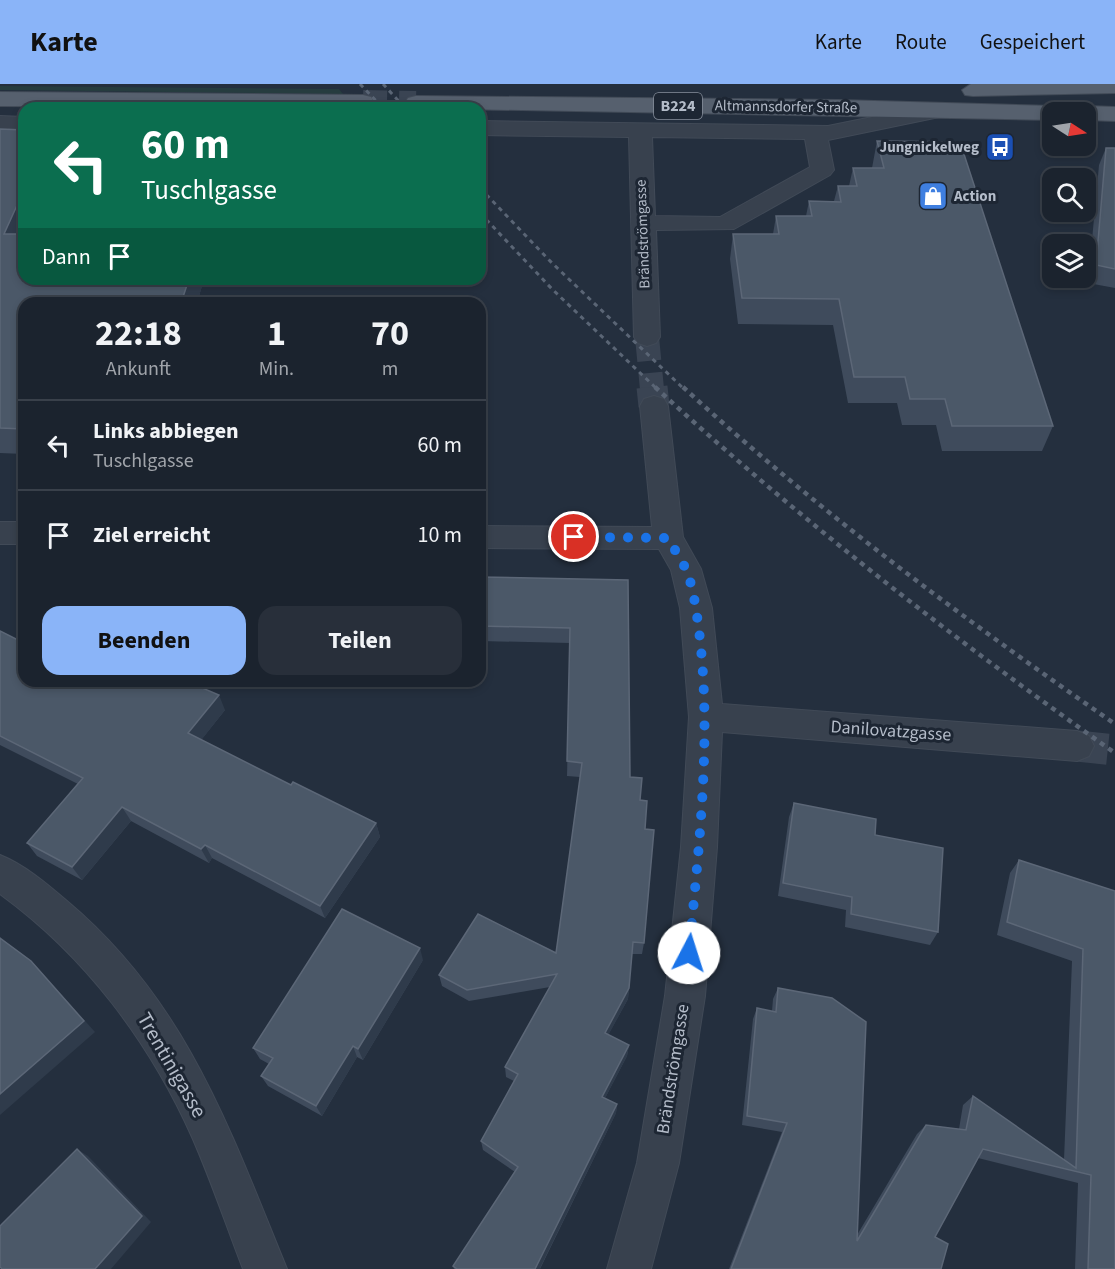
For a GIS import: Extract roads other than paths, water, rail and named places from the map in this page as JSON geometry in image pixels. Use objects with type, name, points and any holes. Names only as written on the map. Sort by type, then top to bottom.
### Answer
[{"type":"main road","name":"Altmannsdorfer Straße","points":[[525,84],[886,90],[1115,87]]},
{"type":"main road","points":[[0,99],[363,102]]},
{"type":"main road","name":"Altmannsdorfer Straße","points":[[486,104],[1042,113]]},
{"type":"main road","points":[[1096,113],[1115,114]]},
{"type":"street","name":"Altmannsdorfer Straße","points":[[486,128],[828,133],[941,110]]},
{"type":"street","points":[[0,123],[18,124]]},
{"type":"street","name":"Brändströmgasse","points":[[640,130],[647,337]]},
{"type":"street","points":[[643,223],[725,224],[822,170],[815,132]]},
{"type":"street","name":"Brändströmgasse","points":[[629,1269],[658,1163],[685,996],[699,847],[706,717],[692,587],[686,569],[668,538],[654,405]]},
{"type":"street","points":[[0,533],[18,533]]},
{"type":"street","points":[[486,537],[668,538]]},
{"type":"street","name":"Danilovatzgasse","points":[[706,717],[1077,746]]},
{"type":"street","name":"Trentinigasse","points":[[0,872],[85,940],[150,1021],[205,1120],[265,1269]]},
{"type":"tunnel","points":[[647,337],[652,389]]},
{"type":"tunnel","points":[[652,387],[654,406]]},
{"type":"tunnel","points":[[1077,746],[1115,750]]},
{"type":"railway","points":[[360,84],[377,102]]},
{"type":"railway","points":[[383,84],[400,102]]},
{"type":"railway","points":[[486,194],[552,263],[684,389]]},
{"type":"railway","points":[[486,219],[552,289],[657,389]]},
{"type":"railway","points":[[655,387],[879,578],[996,667],[1115,753]]},
{"type":"railway","points":[[683,387],[839,521],[1003,645],[1115,724]]},
{"type":"place","name":"Jungnickelweg","points":[[1000,147]]},
{"type":"place","name":"Action","points":[[933,196]]}]
